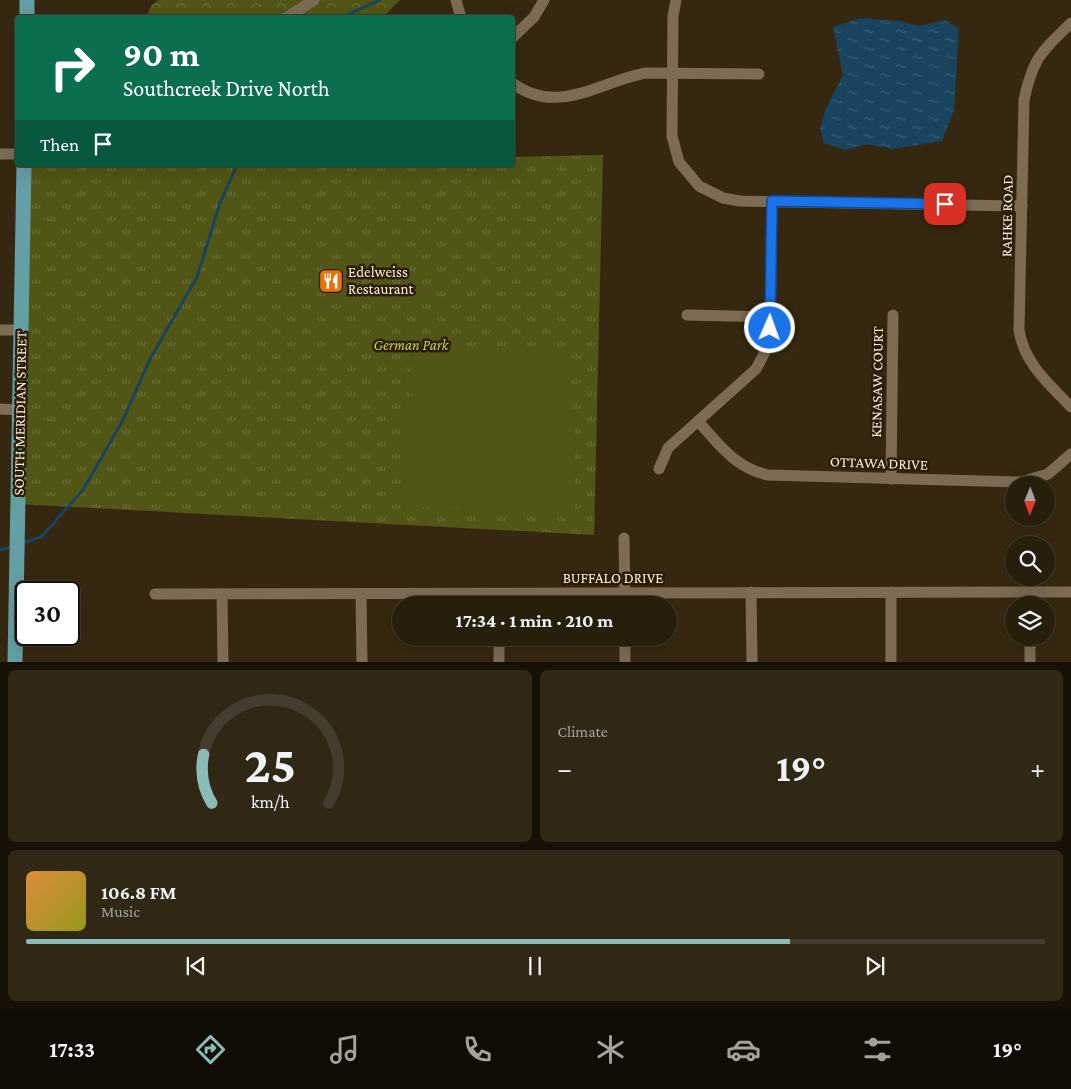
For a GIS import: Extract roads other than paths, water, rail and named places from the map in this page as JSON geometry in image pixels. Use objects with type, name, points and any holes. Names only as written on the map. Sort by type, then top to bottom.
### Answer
[{"type":"main road","points":[[27,0],[27,15]]},
{"type":"main road","name":"SOUTH MERIDIAN STREET","points":[[15,662],[24,167]]},
{"type":"street","points":[[291,15],[314,0]]},
{"type":"street","points":[[456,0],[460,15]]},
{"type":"street","points":[[515,35],[534,17],[544,0]]},
{"type":"street","points":[[676,0],[673,16],[672,136],[683,170],[699,186],[723,198],[772,201],[1022,206]]},
{"type":"street","name":"RAHKE ROAD","points":[[1071,23],[1048,46],[1030,72],[1024,100],[1019,330],[1022,347],[1033,367],[1071,407]]},
{"type":"street","points":[[515,85],[533,94],[550,98],[581,95],[628,76],[646,73],[759,74]]},
{"type":"street","points":[[0,154],[15,154]]},
{"type":"street","points":[[659,469],[668,448],[756,369],[766,350],[770,317],[772,201]]},
{"type":"street","points":[[687,315],[770,317]]},
{"type":"street","name":"KENASAW COURT","points":[[891,479],[893,315]]},
{"type":"street","points":[[0,330],[22,330]]},
{"type":"street","points":[[0,409],[20,410]]},
{"type":"street","name":"OTTAWA DRIVE","points":[[698,421],[729,456],[750,471],[768,475],[1021,482],[1048,474],[1071,454]]},
{"type":"street","points":[[624,538],[625,596]]},
{"type":"street","points":[[751,592],[752,662]]},
{"type":"street","name":"BUFFALO DRIVE","points":[[677,596],[751,592],[1071,592]]},
{"type":"street","points":[[891,592],[891,662]]},
{"type":"street","name":"BUFFALO DRIVE","points":[[155,594],[361,594],[416,596]]},
{"type":"street","points":[[222,594],[223,662]]},
{"type":"street","points":[[361,594],[362,662]]},
{"type":"street","points":[[499,646],[499,662]]},
{"type":"street","points":[[625,646],[625,662]]},
{"type":"street","points":[[1030,646],[1030,661]]},
{"type":"water","points":[[861,18],[900,21],[919,26],[945,20],[959,29],[954,110],[942,141],[893,149],[867,144],[846,150],[824,143],[820,129],[826,108],[843,75],[833,27]]},
{"type":"waterway","points":[[347,15],[380,0]]},
{"type":"waterway","points":[[22,543],[41,537],[83,490],[123,420],[150,359],[197,277],[220,203],[236,167]]},
{"type":"waterway","points":[[0,550],[14,546]]},
{"type":"place","name":"Edelweiss Restaurant","points":[[331,281]]},
{"type":"park label","name":"German Park","points":[[411,345]]}]
